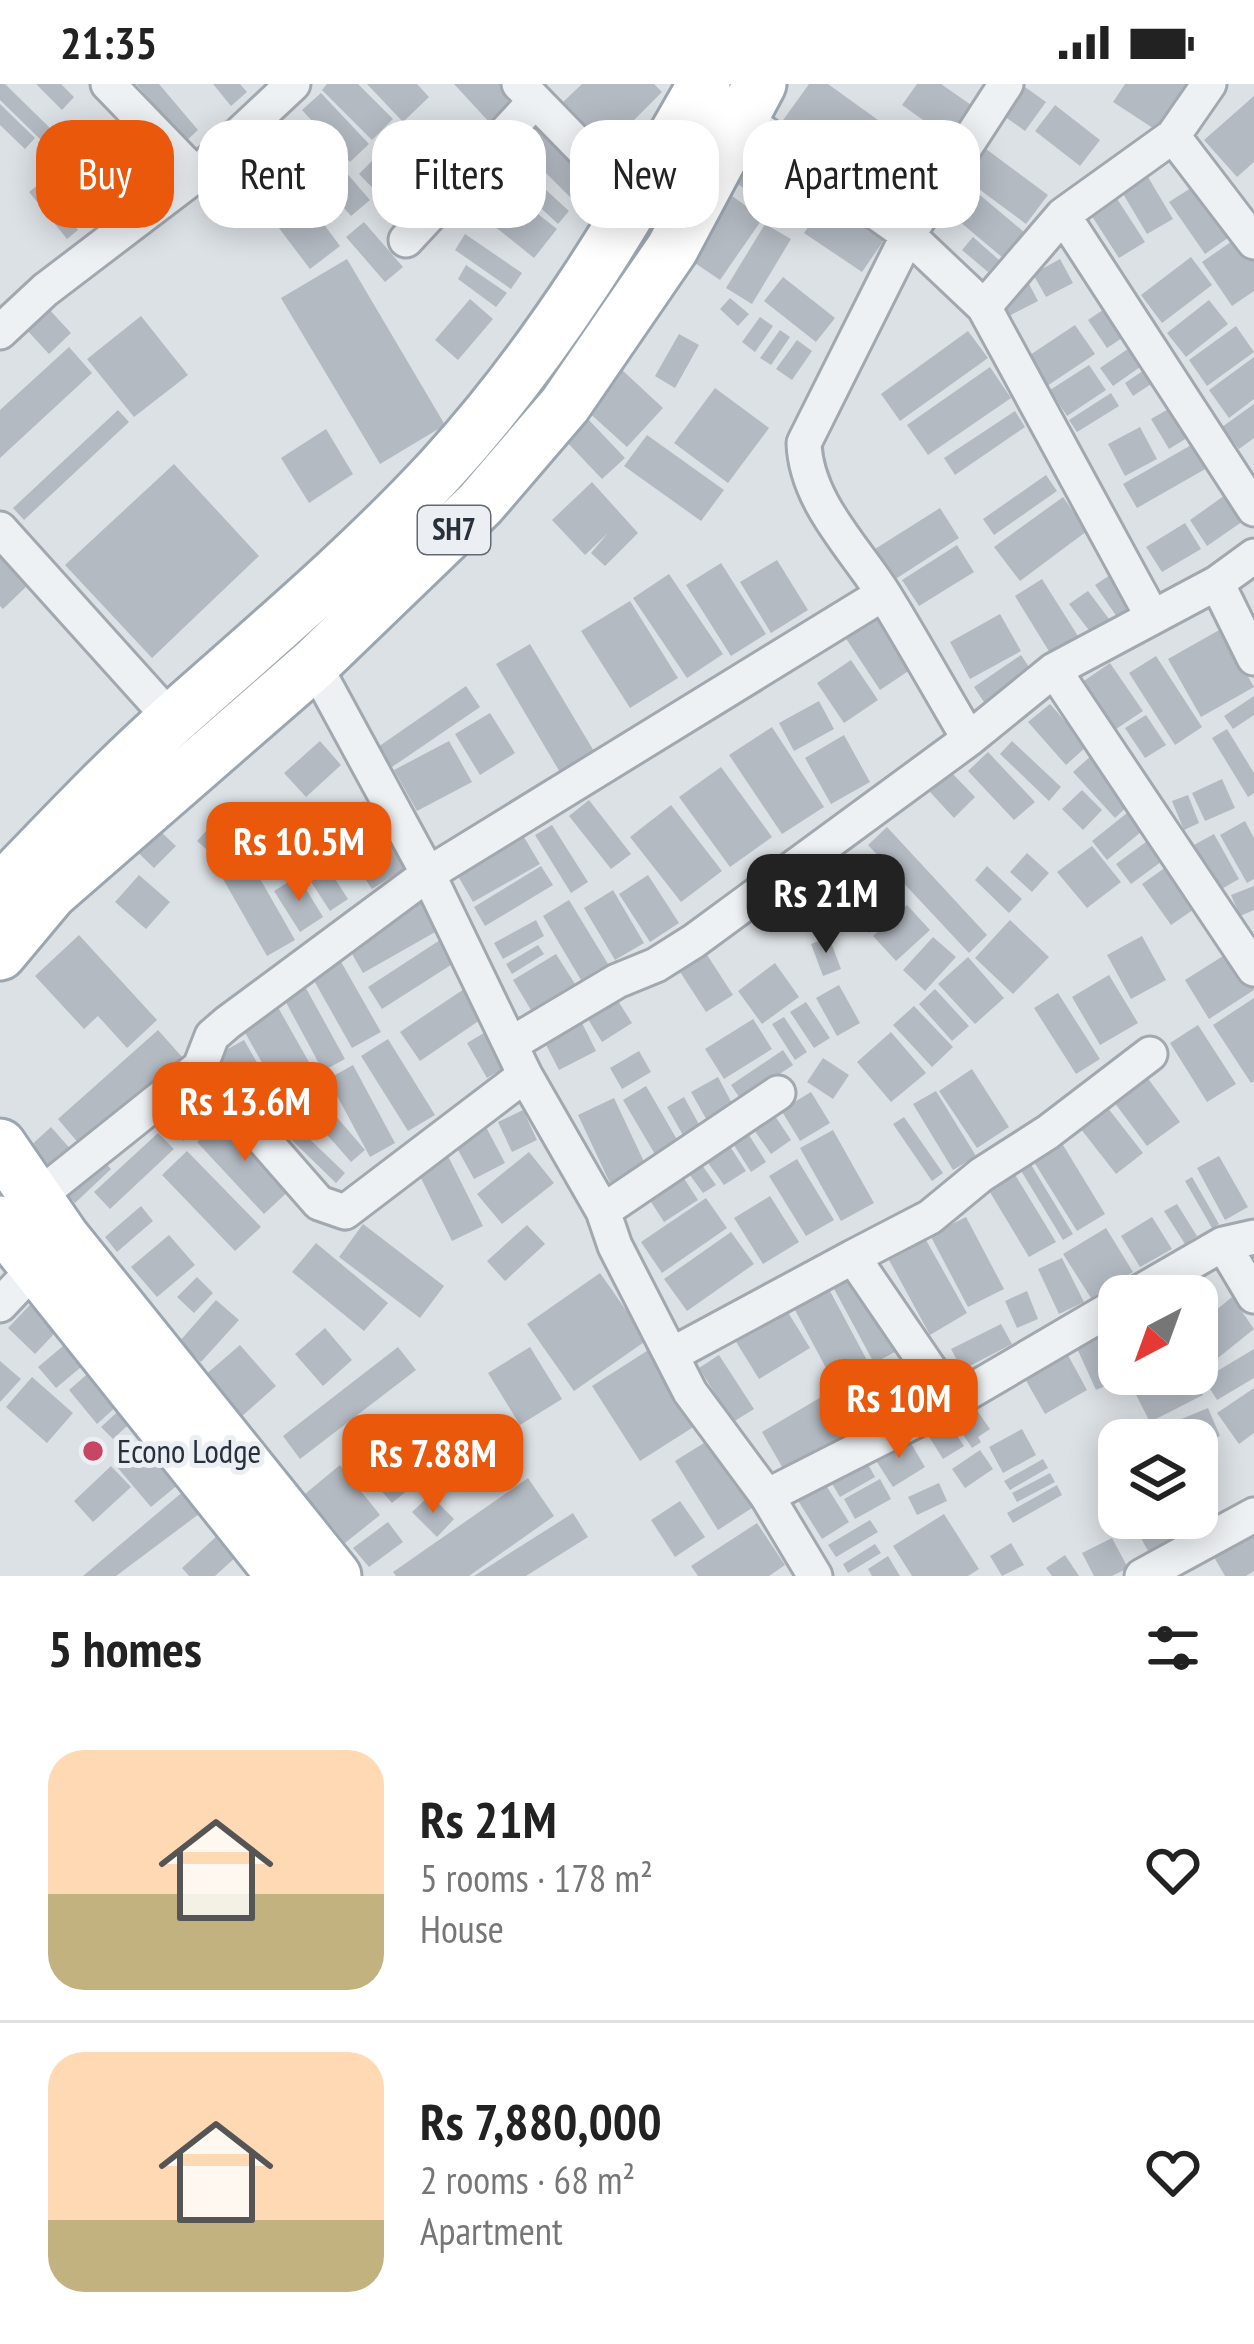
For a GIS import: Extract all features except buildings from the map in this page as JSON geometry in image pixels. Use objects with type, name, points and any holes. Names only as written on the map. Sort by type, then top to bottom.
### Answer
[{"type":"main road","name":"SH7","points":[[712,120],[735,95]]},
{"type":"main road","name":"SH7","points":[[0,954],[64,881],[314,664],[480,504],[565,405],[672,249],[735,95]]},
{"type":"main road","name":"SH7","points":[[0,891],[76,811],[298,611],[443,467],[543,347],[620,228]]},
{"type":"main road","points":[[0,1145],[36,1267],[283,1576]]},
{"type":"main road","points":[[18,1210],[335,1576]]},
{"type":"street","points":[[108,84],[196,175]]},
{"type":"street","points":[[0,332],[44,290],[196,175],[293,84]]},
{"type":"street","points":[[969,739],[884,594],[816,495],[804,468],[804,443],[908,235],[1006,84]]},
{"type":"street","points":[[984,307],[1063,215],[1173,136],[1209,84]]},
{"type":"street","points":[[406,240],[527,93],[570,137]]},
{"type":"street","points":[[735,95],[908,235],[984,307],[1152,616]]},
{"type":"street","points":[[1173,136],[1254,242]]},
{"type":"street","points":[[1063,215],[1254,509]]},
{"type":"street","points":[[0,530],[172,720]]},
{"type":"street","points":[[512,1044],[694,941],[969,739],[1054,670],[1217,583],[1254,556]]},
{"type":"street","points":[[1217,583],[1254,658]]},
{"type":"street","points":[[18,1210],[200,1067],[212,1036],[428,874],[884,594]]},
{"type":"street","points":[[314,664],[428,874],[526,1075],[603,1211],[615,1246],[690,1392],[767,1496],[810,1574]]},
{"type":"street","points":[[1054,670],[1254,969]]},
{"type":"street","points":[[671,1355],[930,1217],[1150,1054]]},
{"type":"street","points":[[200,1067],[319,1203],[345,1212],[526,1075]]},
{"type":"street","points":[[603,1211],[778,1093]]},
{"type":"street","points":[[1172,1275],[1238,1240],[1254,1296]]},
{"type":"street","points":[[853,1257],[952,1402]]},
{"type":"street","points":[[0,1305],[36,1267]]},
{"type":"street","points":[[767,1496],[952,1402],[1098,1316]]},
{"type":"street","points":[[1142,1576],[1206,1562],[1254,1515]]},
{"type":"place","name":"Econo Lodge","points":[[93,1451]]}]
